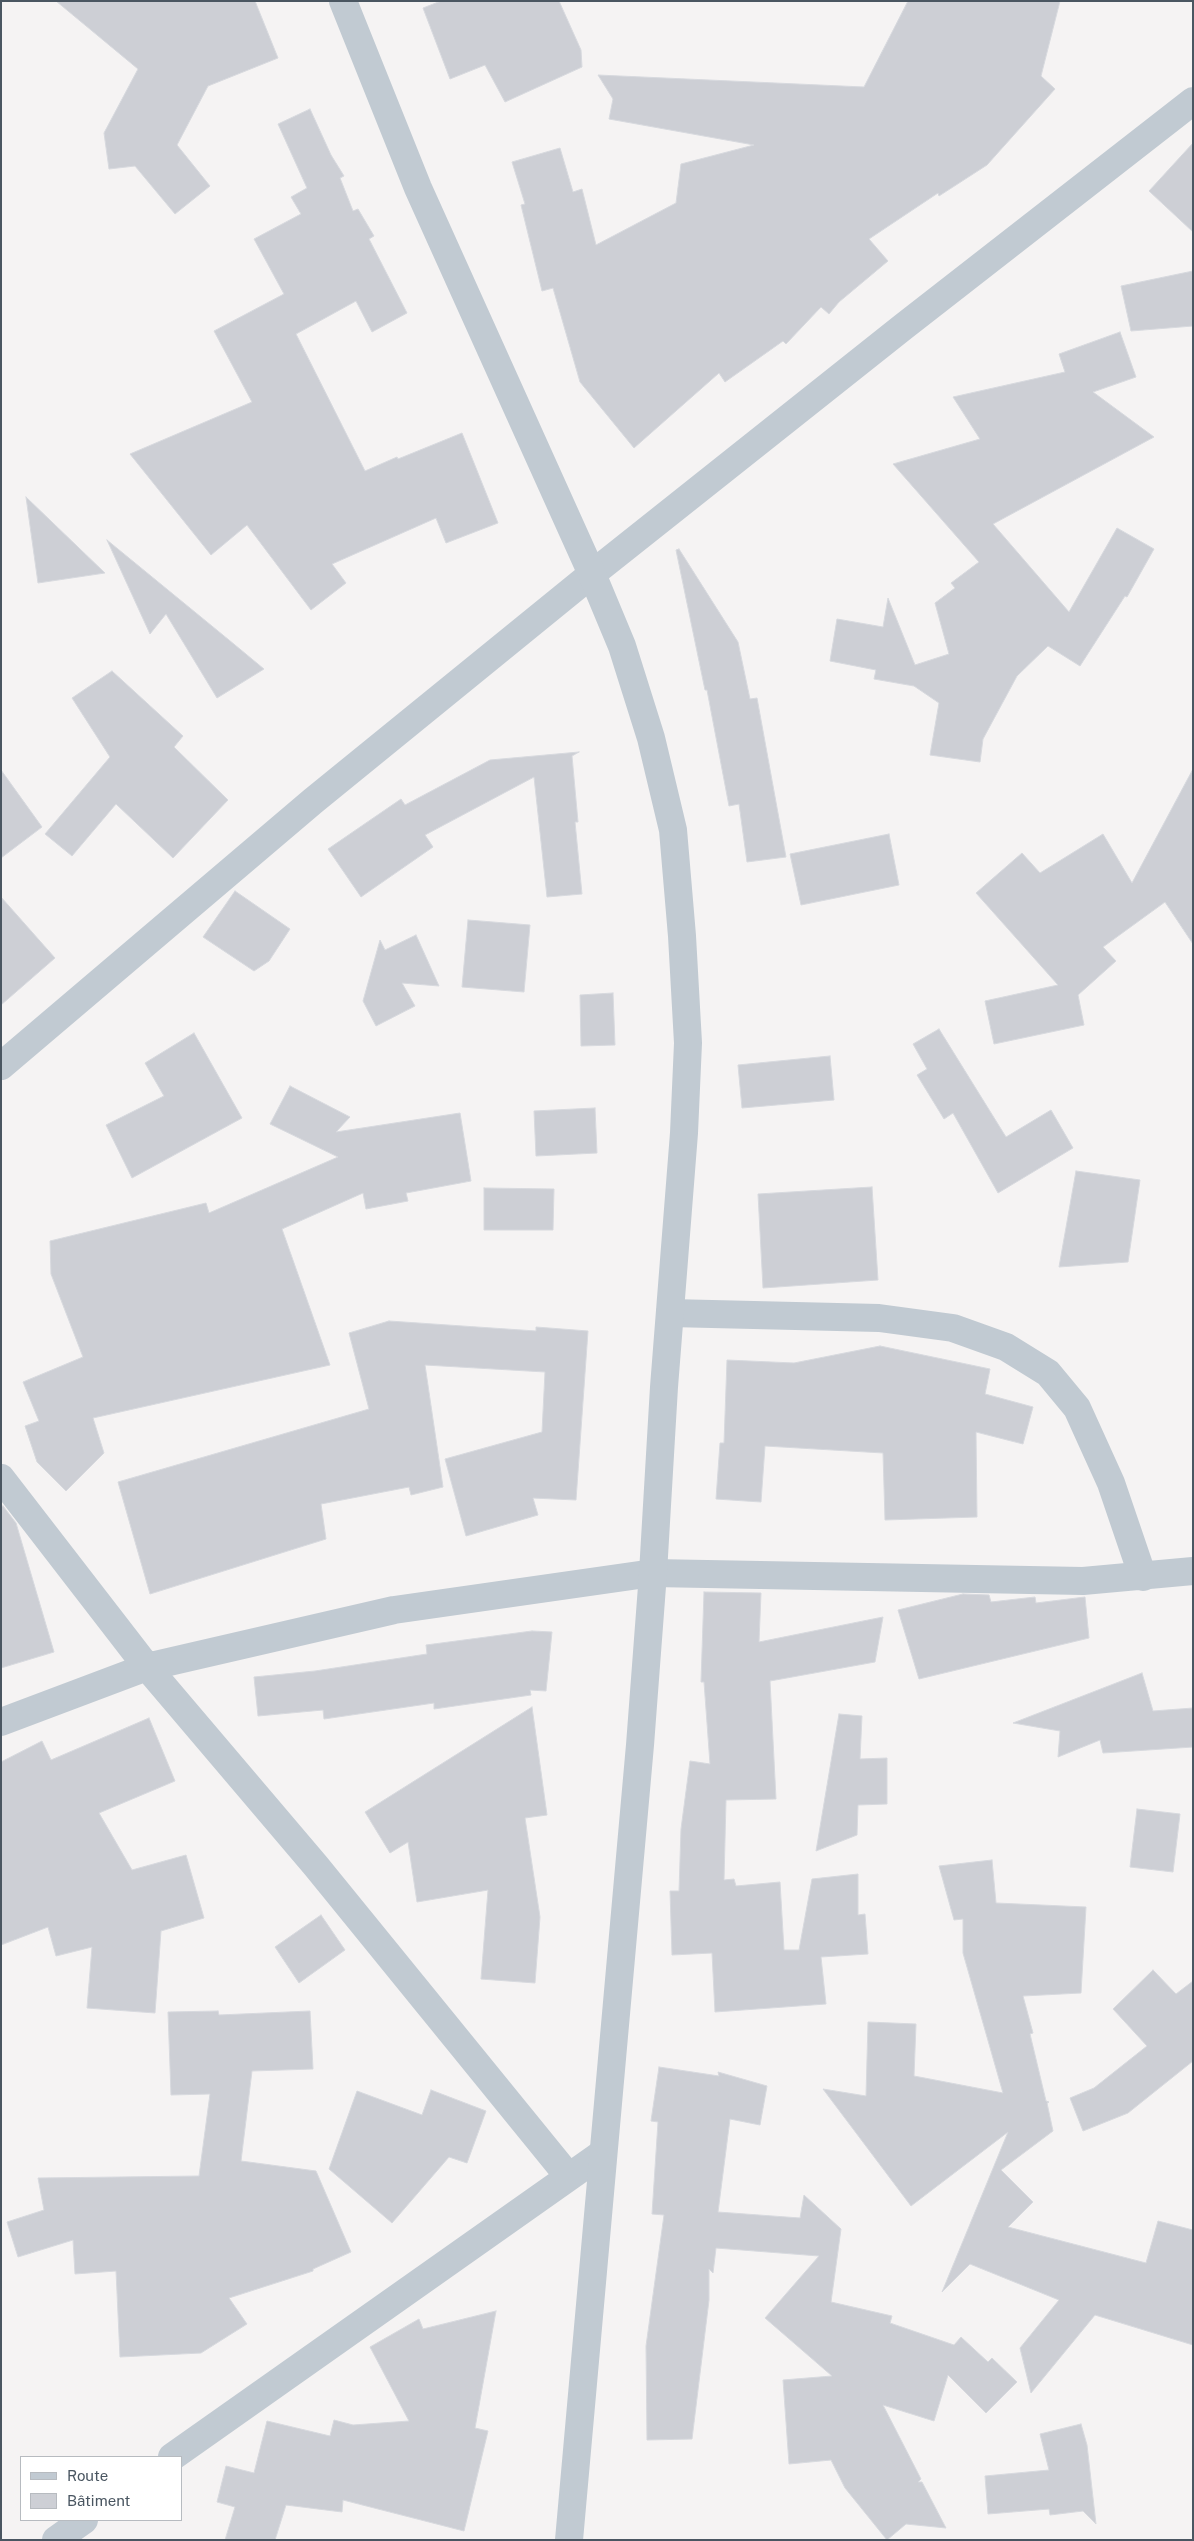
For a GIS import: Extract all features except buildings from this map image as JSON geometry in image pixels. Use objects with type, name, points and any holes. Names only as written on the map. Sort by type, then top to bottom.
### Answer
[{"type":"street","points":[[343,1],[418,188],[592,574],[622,646],[651,738],[672,830],[682,936],[688,1043],[684,1133],[653,1573],[569,2540]]},
{"type":"street","points":[[1,1066],[313,801],[592,574],[903,326],[1193,101]]},
{"type":"street","points":[[670,1313],[879,1318],[954,1328],[1006,1347],[1048,1373],[1077,1408],[1111,1483],[1143,1578]]},
{"type":"street","points":[[1,1478],[147,1667],[316,1866],[569,2177]]},
{"type":"street","points":[[1,1722],[147,1667],[394,1610],[653,1573],[1084,1582],[1143,1578],[1193,1571]]},
{"type":"street","points":[[173,2456],[603,2153]]},
{"type":"street","points":[[56,2540],[83,2521]]}]
